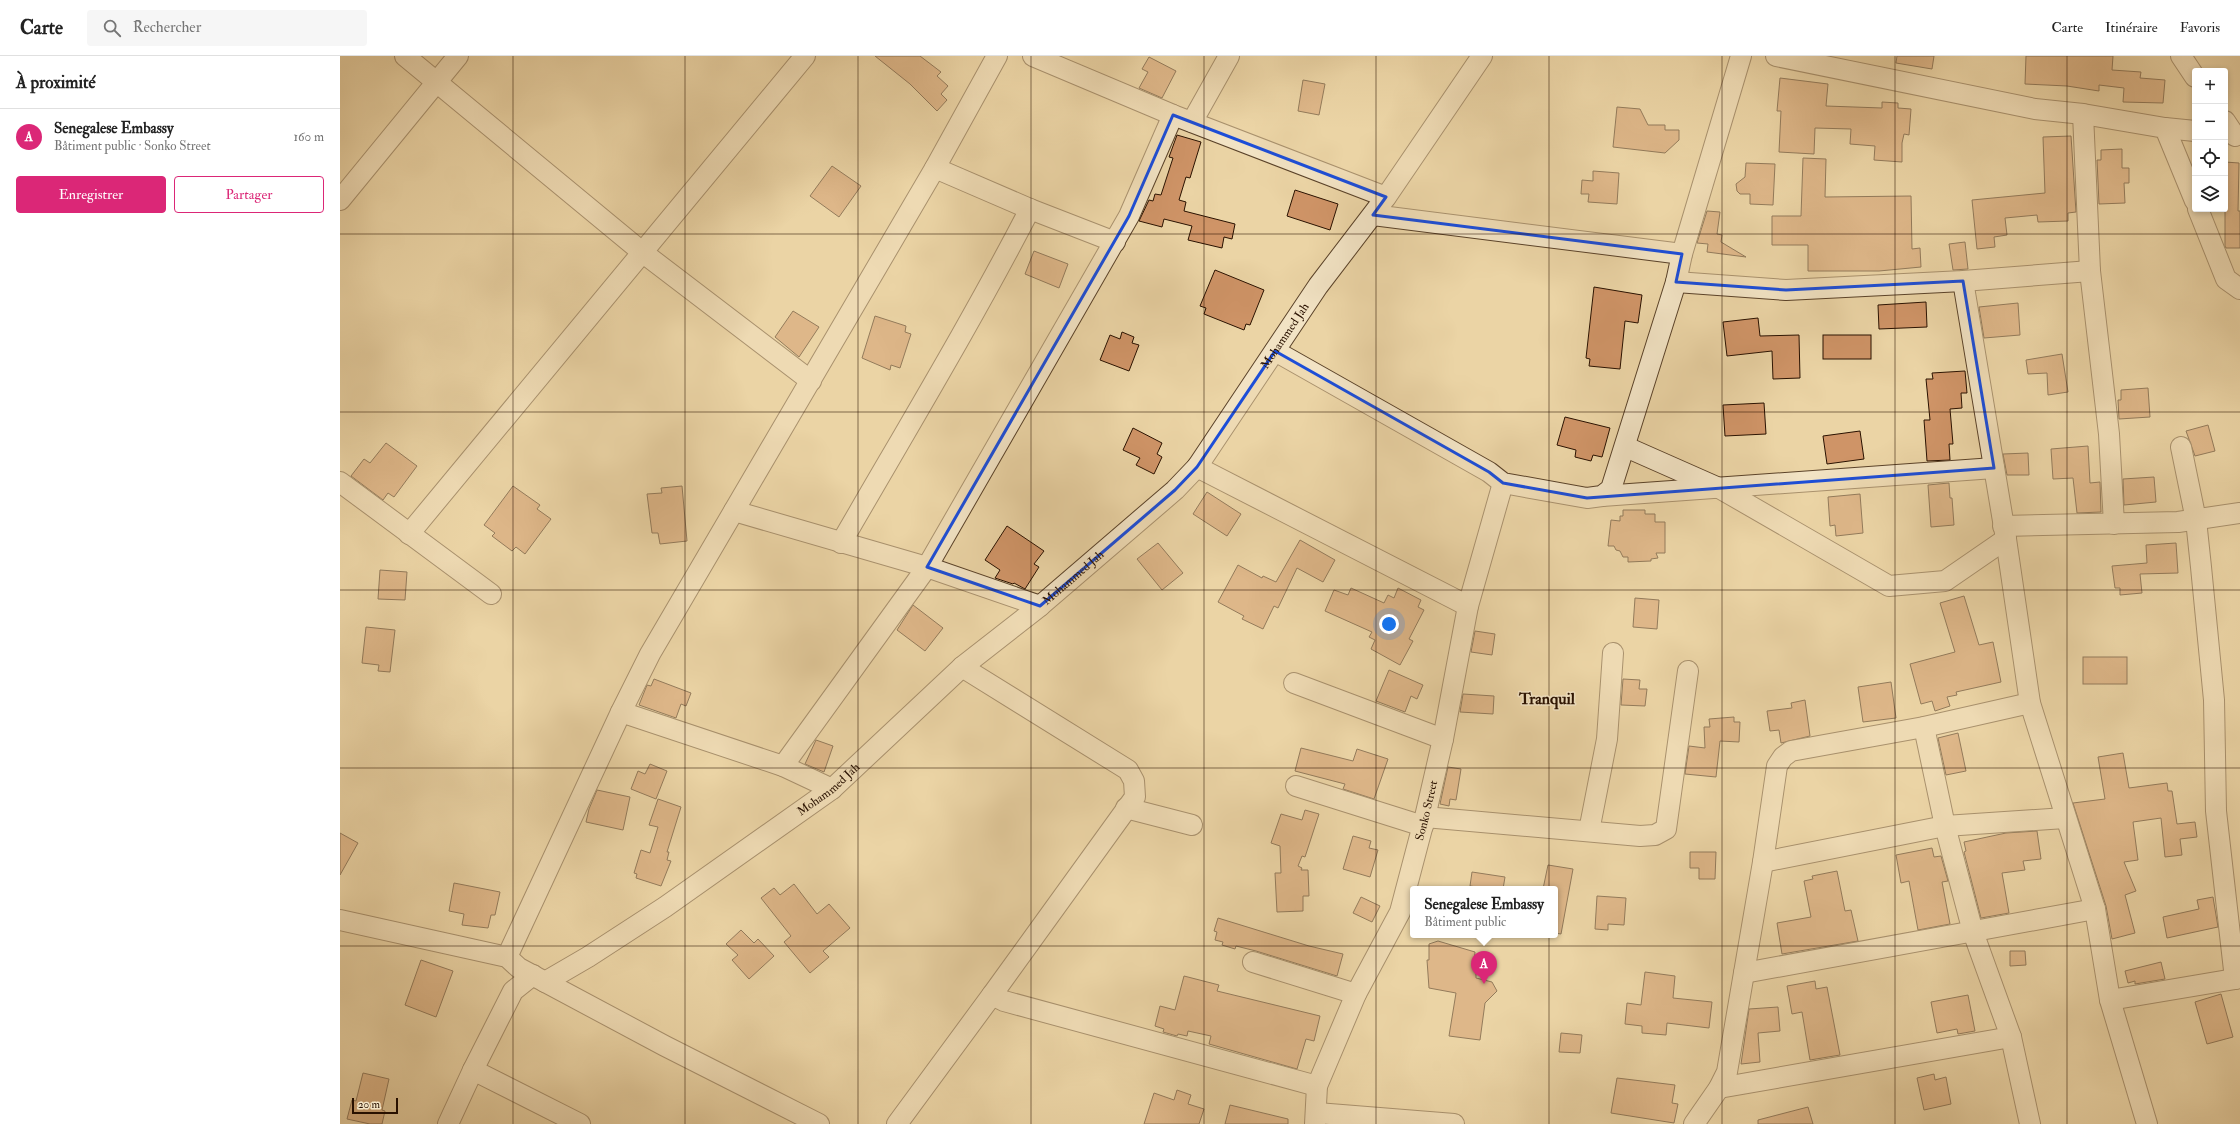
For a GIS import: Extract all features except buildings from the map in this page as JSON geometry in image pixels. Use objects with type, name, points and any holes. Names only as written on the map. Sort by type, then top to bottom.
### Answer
[{"type":"street","points":[[405,56],[642,252],[811,381]]},
{"type":"street","points":[[340,200],[458,56]]},
{"type":"street","points":[[409,534],[501,421],[592,315],[642,252],[805,56]]},
{"type":"street","points":[[507,957],[621,712],[650,654],[936,168],[997,56]]},
{"type":"street","points":[[1033,56],[1064,63],[1173,115],[1386,197]]},
{"type":"street","points":[[1192,122],[1229,56]]},
{"type":"street","name":"Mohammed Jah","points":[[448,1124],[473,1070],[513,991],[588,957],[665,907],[832,789],[962,667],[1040,606],[1175,490],[1197,467],[1318,286],[1386,197],[1482,56]]},
{"type":"street","points":[[1602,496],[1611,489],[1626,447],[1676,282],[1682,254],[1741,56]]},
{"type":"street","points":[[1776,56],[2035,109],[2083,114],[2165,128],[2192,131]]},
{"type":"street","points":[[2181,56],[2192,72]]},
{"type":"street","points":[[2083,114],[2090,271],[2109,434],[2114,524]]},
{"type":"street","points":[[783,766],[927,567],[1115,242],[1129,216],[1173,115]]},
{"type":"street","points":[[2165,128],[2192,194]]},
{"type":"street","points":[[936,168],[1030,209],[1115,242]]},
{"type":"street","points":[[841,542],[990,286],[1030,209]]},
{"type":"street","points":[[2199,212],[2226,279],[2240,289]]},
{"type":"street","points":[[1373,215],[1682,254]]},
{"type":"street","points":[[1676,282],[1786,290],[1963,281],[2090,271]]},
{"type":"street","points":[[1963,281],[1994,468],[2030,703],[2065,818],[2095,909],[2110,1000],[2147,1124]]},
{"type":"street","points":[[1275,351],[1489,472],[1503,483],[1587,498],[1994,468]]},
{"type":"street","points":[[1626,447],[1718,488],[1889,586],[1945,581],[2004,533],[2114,524],[2196,520],[2240,513]]},
{"type":"street","points":[[2110,1000],[2238,979],[2216,811],[2214,700],[2196,520],[2181,448]]},
{"type":"street","points":[[1197,467],[1468,606]]},
{"type":"street","points":[[340,482],[490,594]]},
{"type":"street","name":"Sonko Street","points":[[1316,1119],[1317,1086],[1356,994],[1400,912],[1424,822],[1468,606],[1503,483]]},
{"type":"street","points":[[734,512],[927,567],[1040,606]]},
{"type":"street","points":[[1589,831],[1606,739],[1613,653]]},
{"type":"street","points":[[897,1124],[1135,797],[1134,782],[1128,770],[962,667]]},
{"type":"street","points":[[1296,786],[1424,822],[1589,831],[1640,836],[1655,835],[1666,828],[1688,671]]},
{"type":"street","points":[[1294,683],[1442,739]]},
{"type":"street","points":[[1694,1124],[1719,1088],[1726,1072],[1764,862],[1777,766],[1783,757],[1791,751],[1924,727],[2030,703]]},
{"type":"street","points":[[621,712],[783,766],[832,789]]},
{"type":"street","points":[[1924,727],[1945,826],[1973,932],[2012,1037],[2030,1124]]},
{"type":"street","points":[[1126,808],[1192,825]]},
{"type":"street","points":[[1764,862],[1945,826],[2065,818]]},
{"type":"street","points":[[1744,973],[2095,909]]},
{"type":"street","points":[[340,921],[507,957],[519,968],[665,1046],[819,1124]]},
{"type":"street","points":[[1253,962],[1356,994]]},
{"type":"street","points":[[992,995],[1004,1001],[1317,1086]]},
{"type":"street","points":[[1719,1088],[2012,1037]]},
{"type":"street","points":[[473,1070],[580,1124]]},
{"type":"street","points":[[1316,1119],[1454,1124]]},
{"type":"highlighted area","points":[[1173,115],[1386,197],[1373,215],[1682,254],[1676,282],[1786,290],[1963,281],[1994,468],[1587,498],[1503,483],[1489,472],[1275,351],[1197,467],[1175,490],[1040,606],[927,567],[1129,216]]},
{"type":"place","name":"Senegalese Embassy","points":[[1484,984]]},
{"type":"district","name":"Tranquil","points":[[1547,698]]}]
